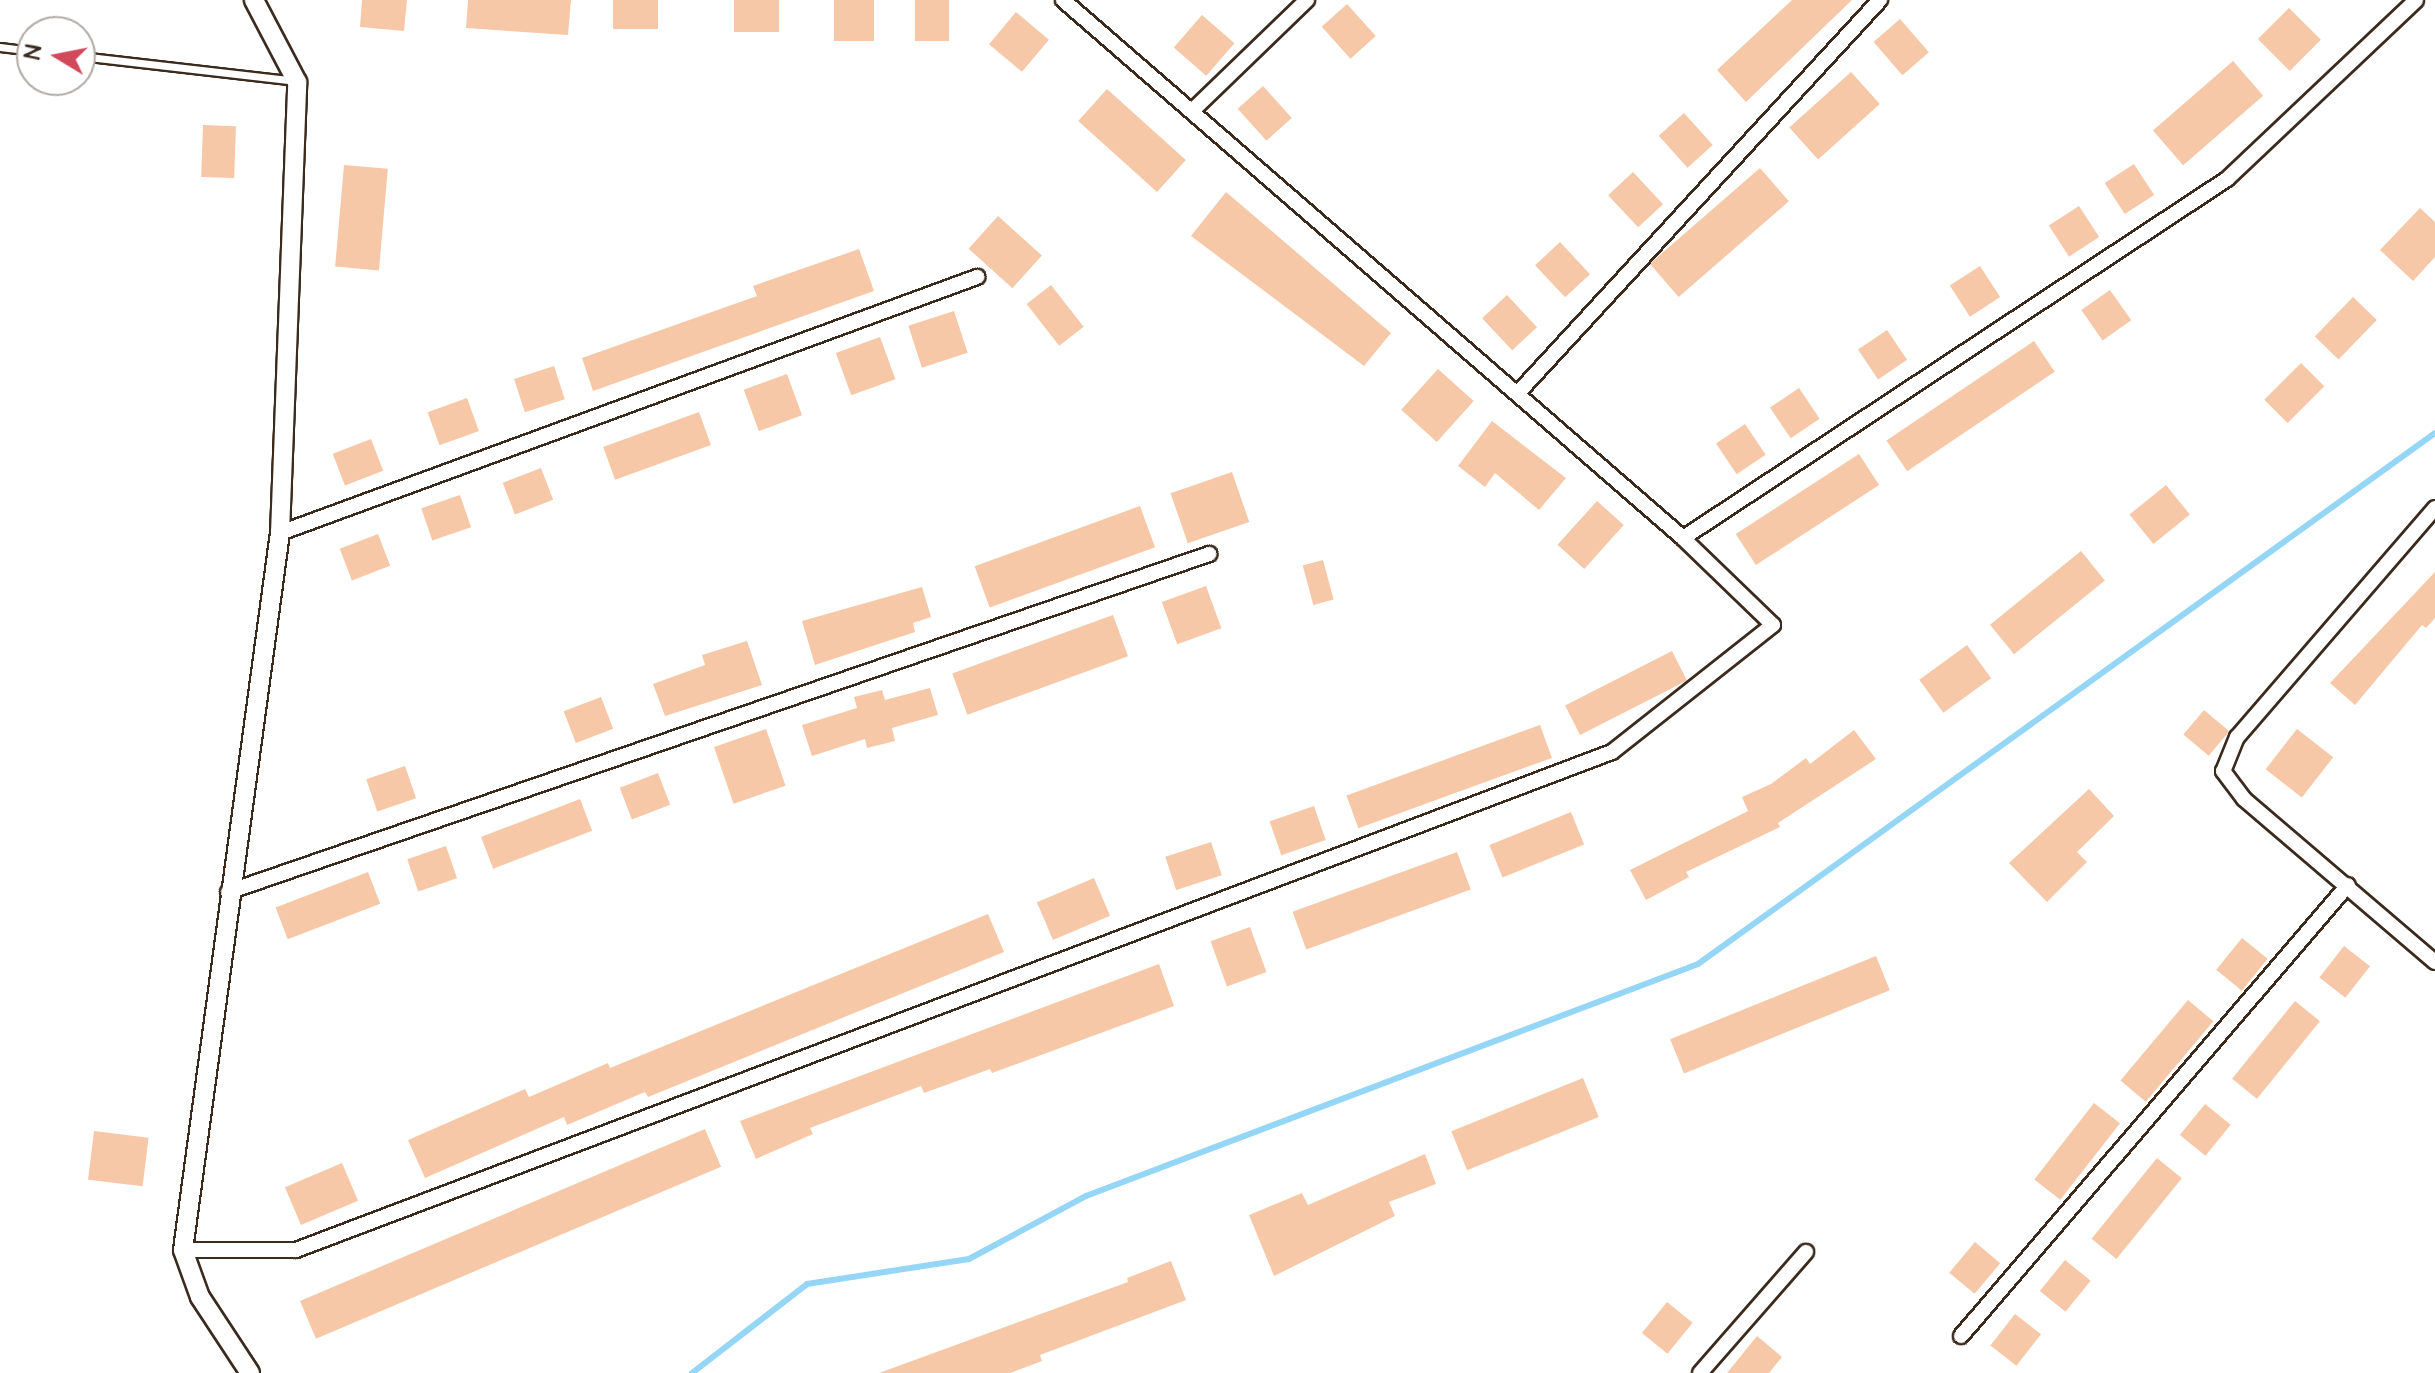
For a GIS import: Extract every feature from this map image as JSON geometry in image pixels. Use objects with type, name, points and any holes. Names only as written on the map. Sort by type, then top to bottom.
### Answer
[{"type":"street","points":[[250,1373],[200,1297],[183,1250],[228,892],[280,533],[297,82],[254,0]]},
{"type":"street","points":[[183,1250],[296,1250],[1612,752],[1773,625],[1683,538],[1063,0]]},
{"type":"street","points":[[1192,111],[1307,0]]},
{"type":"street","points":[[1517,394],[1880,0]]},
{"type":"street","points":[[1683,538],[2227,179],[2416,0]]},
{"type":"street","points":[[280,533],[977,277]]},
{"type":"street","points":[[2435,508],[2237,737],[2223,771],[2244,799],[2435,962]]},
{"type":"street","points":[[228,892],[1209,554]]},
{"type":"street","points":[[1961,1336],[2348,885]]},
{"type":"street","points":[[1700,1373],[1806,1252]]},
{"type":"lane","points":[[96,58],[297,82]]},
{"type":"building","points":[[362,0],[407,0],[404,31],[360,27]]},
{"type":"building","points":[[468,0],[571,0],[568,35],[466,28]]},
{"type":"building","points":[[613,0],[658,0],[658,29],[613,29]]},
{"type":"building","points":[[734,0],[779,0],[779,32],[734,32]]},
{"type":"building","points":[[834,0],[874,0],[874,41],[834,41]]},
{"type":"building","points":[[915,0],[949,0],[949,41],[915,41]]},
{"type":"building","points":[[1792,0],[1852,0],[1746,102],[1717,70]]},
{"type":"building","points":[[1347,4],[1376,36],[1351,59],[1322,27]]},
{"type":"building","points":[[2289,8],[2321,40],[2290,71],[2258,39]]},
{"type":"building","points":[[1016,12],[1049,40],[1022,72],[989,44]]},
{"type":"building","points":[[1202,15],[1234,43],[1206,76],[1174,47]]},
{"type":"building","points":[[1900,19],[1929,52],[1902,75],[1874,42]]},
{"type":"building","points":[[2233,61],[2263,96],[2183,165],[2153,131]]},
{"type":"building","points":[[1851,72],[1880,104],[1818,159],[1789,128]]},
{"type":"building","points":[[1263,86],[1292,118],[1267,141],[1238,109]]},
{"type":"building","points":[[1107,89],[1186,160],[1157,192],[1078,121]]},
{"type":"building","points":[[1684,113],[1713,145],[1688,168],[1659,136]]},
{"type":"building","points":[[203,125],[236,126],[234,178],[201,177]]},
{"type":"building","points":[[2134,164],[2154,195],[2125,214],[2105,183]]},
{"type":"building","points":[[344,165],[388,169],[379,270],[335,267]]},
{"type":"building","points":[[1760,168],[1789,201],[1679,297],[1650,264]]},
{"type":"building","points":[[1633,172],[1663,204],[1638,227],[1608,195]]},
{"type":"building","points":[[1226,192],[1391,333],[1364,366],[1191,236]]},
{"type":"building","points":[[2079,206],[2099,237],[2069,257],[2049,226]]},
{"type":"building","points":[[2420,208],[2435,222],[2435,257],[2413,281],[2380,250]]},
{"type":"building","points":[[998,216],[1042,255],[1012,288],[969,249]]},
{"type":"building","points":[[1560,242],[1590,274],[1565,297],[1535,265]]},
{"type":"building","points":[[859,249],[874,291],[593,391],[582,358],[757,296],[753,286]]},
{"type":"building","points":[[1980,266],[2000,297],[1970,317],[1950,286]]},
{"type":"building","points":[[1051,285],[1084,327],[1059,346],[1027,304]]},
{"type":"building","points":[[2110,290],[2131,320],[2103,340],[2081,310]]},
{"type":"building","points":[[1507,295],[1537,327],[1512,350],[1482,318]]},
{"type":"building","points":[[2353,297],[2377,320],[2339,359],[2315,337]]},
{"type":"building","points":[[954,311],[968,353],[922,368],[908,326]]},
{"type":"building","points":[[1887,330],[1907,360],[1878,379],[1858,350]]},
{"type":"building","points":[[880,337],[895,379],[851,395],[836,353]]},
{"type":"building","points":[[2034,341],[2055,372],[1907,471],[1886,441]]},
{"type":"building","points":[[2301,363],[2324,386],[2288,423],[2264,400]]},
{"type":"building","points":[[554,366],[565,399],[525,412],[514,379]]},
{"type":"building","points":[[1438,369],[1474,401],[1437,442],[1401,410]]},
{"type":"building","points":[[787,374],[802,415],[759,431],[744,390]]},
{"type":"building","points":[[1799,388],[1820,419],[1791,438],[1770,408]]},
{"type":"building","points":[[467,398],[479,431],[440,445],[428,412]]},
{"type":"building","points":[[699,412],[711,445],[615,480],[603,447]]},
{"type":"building","points":[[1492,421],[1566,478],[1539,510],[1495,473],[1485,487],[1458,466]]},
{"type":"building","points":[[1745,424],[1766,455],[1737,474],[1716,444]]},
{"type":"building","points":[[371,439],[383,471],[345,485],[333,454]]},
{"type":"building","points":[[1859,454],[1879,485],[1756,565],[1736,534]]},
{"type":"building","points":[[541,468],[553,500],[515,514],[503,483]]},
{"type":"building","points":[[1232,472],[1249,522],[1188,543],[1171,493]]},
{"type":"building","points":[[2166,485],[2190,515],[2153,544],[2129,515]]},
{"type":"building","points":[[460,495],[471,527],[432,540],[421,508]]},
{"type":"building","points":[[1597,501],[1624,525],[1584,569],[1558,545]]},
{"type":"building","points":[[1140,506],[1155,547],[990,608],[975,566]]},
{"type":"building","points":[[378,534],[390,566],[352,580],[340,549]]},
{"type":"building","points":[[2081,551],[2105,581],[2014,654],[1990,625]]},
{"type":"building","points":[[1323,560],[1334,600],[1313,605],[1303,565]]},
{"type":"building","points":[[2435,572],[2435,618],[2426,628],[2422,625],[2355,705],[2330,683]]},
{"type":"building","points":[[1206,586],[1221,628],[1177,644],[1162,602]]},
{"type":"building","points":[[922,587],[931,617],[913,623],[915,632],[815,665],[802,621]]},
{"type":"building","points":[[1113,615],[1128,656],[967,715],[952,673]]},
{"type":"building","points":[[747,641],[762,685],[665,716],[653,684],[705,665],[702,655]]},
{"type":"building","points":[[1967,645],[1991,678],[1943,713],[1919,680]]},
{"type":"building","points":[[1672,651],[1687,680],[1580,735],[1565,705]]},
{"type":"building","points":[[930,688],[938,715],[892,728],[895,741],[867,748],[865,739],[812,756],[802,725],[857,708],[854,697],[882,690],[885,700]]},
{"type":"building","points":[[601,697],[613,729],[576,743],[564,711]]},
{"type":"building","points":[[2204,710],[2229,731],[2209,756],[2183,735]]},
{"type":"building","points":[[1540,725],[1552,758],[1358,828],[1346,795]]},
{"type":"building","points":[[766,729],[786,786],[734,804],[714,747]]},
{"type":"building","points":[[2297,729],[2333,757],[2302,798],[2266,769]]},
{"type":"building","points":[[1854,730],[1876,759],[1778,823],[1780,827],[1686,872],[1689,877],[1646,900],[1630,870],[1748,811],[1742,797],[1771,784],[1806,758],[1810,764]]},
{"type":"building","points":[[405,766],[416,798],[377,811],[366,779]]},
{"type":"building","points":[[658,773],[670,805],[632,819],[620,788]]},
{"type":"building","points":[[2089,789],[2114,816],[2077,852],[2087,862],[2047,902],[2009,863]]},
{"type":"building","points":[[580,799],[592,831],[493,869],[481,837]]},
{"type":"building","points":[[1314,806],[1326,840],[1281,855],[1270,821]]},
{"type":"building","points":[[1571,812],[1584,844],[1503,877],[1489,845]]},
{"type":"building","points":[[1211,842],[1222,875],[1176,890],[1165,857]]},
{"type":"building","points":[[446,846],[457,878],[418,891],[407,859]]},
{"type":"building","points":[[1457,852],[1471,890],[1306,949],[1293,912]]},
{"type":"building","points":[[368,872],[380,904],[288,939],[276,907]]},
{"type":"building","points":[[1094,878],[1110,916],[1053,940],[1037,902]]},
{"type":"building","points":[[988,914],[1004,952],[648,1097],[645,1092],[567,1125],[564,1117],[425,1178],[408,1140],[525,1089],[529,1097],[608,1063],[610,1068]]},
{"type":"building","points":[[1250,927],[1266,972],[1227,986],[1211,941]]},
{"type":"building","points":[[2242,938],[2268,959],[2242,991],[2216,970]]},
{"type":"building","points":[[2344,946],[2370,966],[2345,998],[2319,978]]},
{"type":"building","points":[[1876,956],[1890,990],[1684,1073],[1670,1039]]},
{"type":"building","points":[[1159,964],[1174,1006],[992,1073],[990,1069],[924,1093],[921,1086],[810,1128],[813,1134],[756,1159],[740,1121]]},
{"type":"building","points":[[2188,1000],[2213,1021],[2146,1102],[2121,1080]]},
{"type":"building","points":[[2295,1001],[2320,1021],[2257,1099],[2232,1079]]},
{"type":"building","points":[[1583,1078],[1599,1117],[1467,1170],[1451,1131]]},
{"type":"building","points":[[2094,1103],[2120,1123],[2060,1200],[2034,1179]]},
{"type":"building","points":[[2205,1104],[2231,1125],[2205,1156],[2180,1135]]},
{"type":"building","points":[[705,1129],[721,1167],[316,1339],[300,1301]]},
{"type":"building","points":[[94,1131],[149,1138],[143,1186],[88,1180]]},
{"type":"building","points":[[1425,1154],[1436,1184],[1389,1202],[1395,1216],[1274,1276],[1249,1215],[1302,1193],[1308,1205]]},
{"type":"building","points":[[2157,1158],[2182,1178],[2116,1259],[2092,1239]]},
{"type":"building","points":[[342,1163],[358,1201],[301,1225],[285,1187]]},
{"type":"building","points":[[1975,1242],[2000,1263],[1975,1294],[1949,1273]]},
{"type":"building","points":[[2065,1260],[2091,1281],[2065,1312],[2040,1291]]},
{"type":"building","points":[[1171,1261],[1186,1300],[1040,1355],[1042,1361],[1010,1373],[879,1373],[1128,1282],[1127,1278]]},
{"type":"building","points":[[1667,1302],[1693,1323],[1667,1354],[1642,1333]]},
{"type":"building","points":[[2015,1314],[2041,1334],[2016,1366],[1990,1346]]},
{"type":"building","points":[[1757,1336],[1782,1357],[1769,1373],[1727,1373]]},
{"type":"waterway","points":[[692,1373],[807,1284],[969,1259],[1086,1196],[1698,964],[2435,433]]}]
